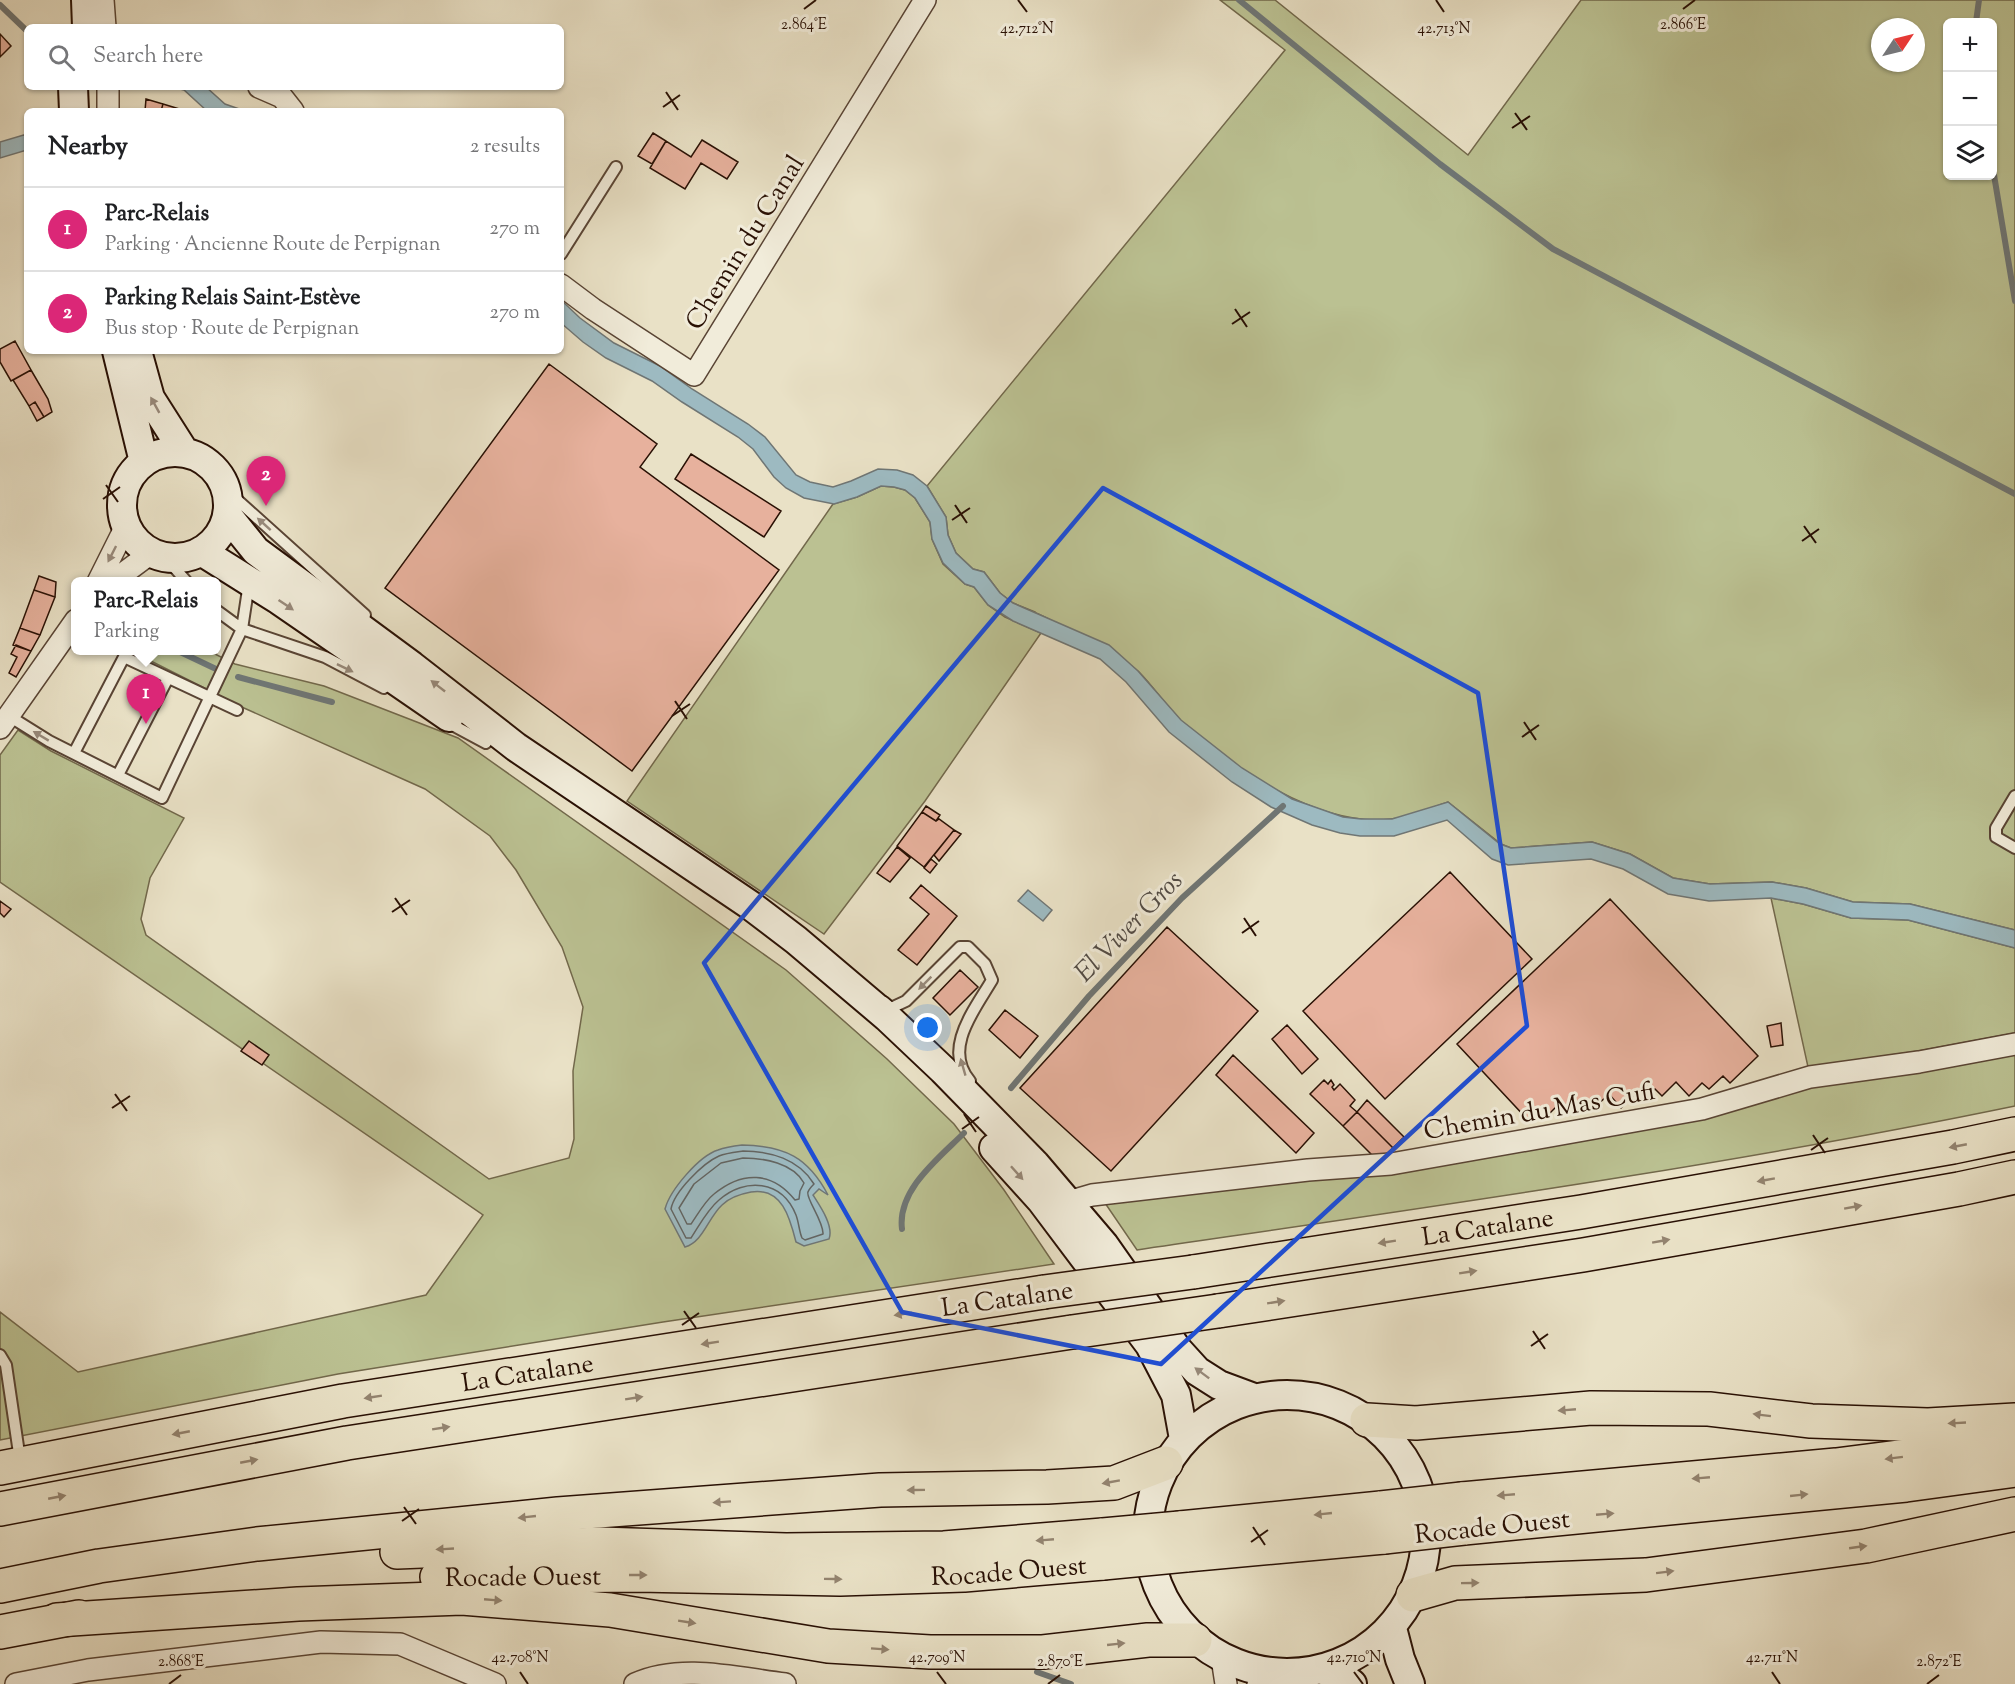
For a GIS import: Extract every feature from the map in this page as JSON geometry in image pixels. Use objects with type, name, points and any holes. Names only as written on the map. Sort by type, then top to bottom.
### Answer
[{"type":"highway","name":"La Catalane","points":[[10,1466],[343,1401],[1044,1292],[1193,1272],[1593,1210],[1953,1147],[2015,1134]]},
{"type":"highway","name":"La Catalane","points":[[0,1509],[347,1443],[1583,1255],[2015,1177]]},
{"type":"highway","points":[[1366,1420],[1416,1423],[1591,1408],[1709,1409],[1811,1421],[1917,1424],[2015,1420]]},
{"type":"highway","name":"Rocade Ouest","points":[[0,1632],[57,1620],[258,1591],[425,1577],[638,1575],[840,1579],[964,1575],[1103,1549],[1463,1514],[2015,1442]]},
{"type":"highway","points":[[0,1586],[99,1566],[257,1544],[558,1514],[880,1490],[1047,1487],[1114,1483],[1175,1451]]},
{"type":"highway","name":"Rocade Ouest","points":[[1463,1514],[1895,1486],[2015,1470]]},
{"type":"highway","points":[[1413,1595],[1455,1583],[1646,1575],[1866,1546],[2015,1514]]},
{"type":"highway","name":"Rocade Ouest","points":[[0,1603],[174,1571],[317,1556],[448,1549],[600,1544],[786,1550],[1103,1549]]},
{"type":"highway","points":[[57,1620],[298,1604],[462,1598],[610,1610],[828,1646],[930,1652],[1043,1652],[1148,1640],[1195,1640]]},
{"type":"main road","points":[[71,0],[72,24]]},
{"type":"main road","points":[[86,0],[87,24]]},
{"type":"main road","points":[[73,90],[74,108]]},
{"type":"main road","points":[[88,90],[88,108]]},
{"type":"main road","points":[[118,354],[144,462]]},
{"type":"main road","points":[[138,354],[150,398],[185,453]]},
{"type":"main road","points":[[226,502],[222,530],[213,542],[201,551],[177,558],[158,555],[136,542],[126,526],[122,509],[124,491],[131,475],[144,462],[157,455],[171,452],[185,453],[209,465],[218,475],[226,502],[256,551],[412,666],[516,747],[750,905],[796,940],[887,1017],[943,1070],[1035,1164],[1104,1245],[1177,1349],[1197,1371],[1219,1385],[1254,1398]]},
{"type":"main road","points":[[201,551],[327,633],[609,827],[794,959],[897,1048],[963,1114],[1041,1200],[1150,1345],[1176,1395],[1175,1451]]},
{"type":"main road","points":[[1289,1395],[1324,1400],[1356,1413],[1366,1420],[1401,1454],[1422,1499],[1426,1547],[1413,1595],[1392,1628],[1360,1654],[1323,1670],[1263,1679],[1224,1671],[1170,1611],[1153,1576],[1147,1538],[1152,1499],[1175,1451],[1216,1413],[1254,1398],[1289,1395]]},
{"type":"main road","points":[[1392,1628],[1400,1659],[1410,1684]]},
{"type":"main road","points":[[1323,1670],[1343,1677],[1352,1684]]},
{"type":"street","points":[[103,0],[105,24]]},
{"type":"street","name":"Chemin du Canal","points":[[564,287],[593,309],[694,375],[925,0]]},
{"type":"street","points":[[108,90],[108,108]]},
{"type":"street","points":[[266,90],[282,97],[291,108]]},
{"type":"street","points":[[100,577],[126,526]]},
{"type":"street","points":[[121,577],[158,555]]},
{"type":"street","points":[[4,722],[71,626]]},
{"type":"street","name":"Chemin du Mas Cufi","points":[[1068,1202],[1092,1195],[1308,1170],[1391,1164],[1702,1109],[1810,1077],[1919,1062],[2015,1044]]},
{"type":"street","points":[[16,1684],[88,1670],[321,1642],[400,1644],[495,1684]]},
{"type":"street","points":[[634,1684],[646,1679],[688,1672],[785,1684]]},
{"type":"lane","points":[[564,249],[616,167]]},
{"type":"lane","points":[[226,502],[376,625],[412,666]]},
{"type":"lane","points":[[158,555],[182,577]]},
{"type":"lane","points":[[4,722],[74,753],[162,798],[242,629],[249,581]]},
{"type":"lane","points":[[221,614],[242,629],[325,657],[486,743]]},
{"type":"lane","points":[[74,753],[124,657],[237,710]]},
{"type":"lane","points":[[118,775],[168,678]]},
{"type":"lane","points":[[2015,796],[1996,828],[1996,837],[2015,849]]},
{"type":"lane","points":[[750,905],[784,924],[891,1008],[906,1001],[960,947],[968,947],[985,964],[992,980],[963,1028],[959,1049],[964,1074],[994,1109],[1035,1164]]},
{"type":"lane","points":[[0,1355],[6,1365],[10,1466]]},
{"type":"highlighted area","points":[[1103,488],[1478,693],[1527,1026],[1161,1364],[902,1312],[704,963]]},
{"type":"green space","points":[[1220,0],[1275,0],[1468,155],[1581,0],[2015,0],[2015,930],[1910,904],[1853,902],[1806,888],[1772,882],[1710,884],[1673,878],[1630,854],[1592,842],[1511,848],[1501,844],[1448,802],[1391,819],[1364,819],[1335,814],[1307,804],[1251,775],[1201,739],[1181,721],[1132,666],[1054,622],[1036,613],[1034,615],[1035,612],[1013,603],[1000,593],[984,572],[973,569],[956,553],[948,535],[946,517],[927,486],[1285,50]]},
{"type":"green space","points":[[881,486],[905,490],[915,498],[930,522],[932,539],[943,564],[965,584],[974,587],[988,605],[1005,617],[1041,633],[925,801],[824,934],[627,801],[833,504],[857,497]]},
{"type":"green space","points":[[139,655],[217,655],[235,664],[324,686],[458,738],[786,970],[887,1059],[954,1124],[1004,1190],[1054,1264],[663,1322],[338,1374],[0,1440],[0,1312],[78,1372],[426,1295],[483,1215],[0,882],[0,755],[18,730],[51,751],[184,818],[150,878],[141,919],[146,935],[489,1179],[569,1158],[574,1139],[573,1071],[583,1007],[562,947],[516,870],[490,836],[425,789],[244,708]]},
{"type":"green space","points":[[1771,898],[1803,904],[1851,918],[1908,920],[2015,948],[2015,1033],[1918,1051],[1808,1067]]},
{"type":"green space","points":[[2015,1053],[2015,1106],[1687,1167],[1137,1250],[1105,1203]]},
{"type":"water","points":[[184,90],[209,90],[225,104],[236,108],[204,108]]},
{"type":"water","points":[[24,135],[24,151],[0,158],[0,142]]},
{"type":"water","points":[[564,303],[614,343],[660,366],[748,424],[765,437],[796,475],[810,482],[833,487],[878,469],[897,470],[913,475],[927,486],[946,517],[948,535],[956,553],[973,569],[984,572],[1000,593],[1013,603],[1109,645],[1138,671],[1181,720],[1242,768],[1292,799],[1343,817],[1361,819],[1392,819],[1448,802],[1500,844],[1511,848],[1592,842],[1630,854],[1673,878],[1710,884],[1772,882],[1806,888],[1853,902],[1910,904],[2015,930],[2015,948],[1908,920],[1851,918],[1803,904],[1771,898],[1709,901],[1668,894],[1623,869],[1591,859],[1508,865],[1492,859],[1447,820],[1394,836],[1360,836],[1312,825],[1271,807],[1232,782],[1169,732],[1126,682],[1100,659],[1013,621],[988,605],[974,587],[965,584],[943,563],[932,539],[930,522],[915,498],[905,490],[881,486],[834,504],[804,498],[786,488],[774,477],[753,449],[738,437],[652,381],[606,358],[564,326]]},
{"type":"water","points":[[1028,890],[1052,910],[1043,921],[1018,901]]},
{"type":"water","points":[[742,1145],[783,1151],[794,1156],[812,1171],[828,1195],[819,1189],[813,1195],[828,1222],[829,1239],[804,1246],[796,1242],[791,1223],[777,1199],[770,1194],[751,1192],[735,1196],[725,1202],[701,1235],[685,1247],[665,1209],[668,1201],[686,1175],[702,1159],[724,1148]]},
{"type":"building","points":[[0,34],[11,46],[0,57]]},
{"type":"building","points":[[146,99],[163,104],[162,108],[145,108]]},
{"type":"building","points":[[163,104],[176,108],[162,108]]},
{"type":"building","points":[[653,133],[666,141],[652,164],[638,156]]},
{"type":"building","points":[[702,140],[738,162],[727,179],[701,163],[685,189],[650,168],[666,141],[691,157]]},
{"type":"building","points":[[15,341],[31,370],[11,381],[0,362],[0,349]]},
{"type":"building","points":[[549,364],[657,444],[640,467],[779,570],[632,771],[385,588]]},
{"type":"building","points":[[31,370],[48,399],[52,412],[44,417],[35,402],[29,406],[13,380]]},
{"type":"building","points":[[35,402],[44,417],[37,421],[29,406]]},
{"type":"building","points":[[691,454],[781,511],[764,537],[675,479]]},
{"type":"building","points":[[39,576],[56,582],[55,597],[34,590]]},
{"type":"building","points":[[34,590],[55,597],[40,635],[20,628]]},
{"type":"building","points":[[20,628],[40,635],[31,651],[13,645]]},
{"type":"building","points":[[16,645],[31,651],[16,677],[9,673],[17,657],[11,654]]},
{"type":"building","points":[[926,806],[940,815],[936,821],[922,812]]},
{"type":"building","points":[[922,812],[936,821],[939,819],[954,830],[924,867],[897,846]]},
{"type":"building","points":[[954,830],[961,834],[939,861],[934,855]]},
{"type":"building","points":[[897,847],[910,858],[890,882],[877,873]]},
{"type":"building","points":[[931,859],[937,864],[930,873],[924,868]]},
{"type":"building","points":[[1450,872],[1532,959],[1385,1099],[1303,1011]]},
{"type":"building","points":[[921,885],[957,916],[917,965],[898,950],[929,914],[910,898]]},
{"type":"building","points":[[1610,899],[1758,1056],[1730,1083],[1723,1076],[1709,1089],[1702,1083],[1689,1096],[1676,1082],[1662,1096],[1655,1089],[1641,1102],[1635,1095],[1621,1108],[1609,1094],[1594,1108],[1588,1101],[1574,1115],[1562,1101],[1548,1115],[1541,1107],[1528,1120],[1457,1044]]},
{"type":"building","points":[[0,901],[11,909],[4,917],[0,913]]},
{"type":"building","points":[[1167,927],[1258,1011],[1111,1171],[1020,1088]]},
{"type":"building","points":[[960,970],[978,987],[950,1015],[933,998]]},
{"type":"building","points":[[1005,1010],[1038,1036],[1020,1058],[989,1030]]},
{"type":"building","points":[[1781,1023],[1783,1045],[1771,1047],[1767,1026]]},
{"type":"building","points":[[1287,1025],[1318,1059],[1302,1074],[1272,1039]]},
{"type":"building","points":[[249,1041],[269,1055],[262,1065],[241,1051]]},
{"type":"building","points":[[1233,1055],[1314,1133],[1296,1153],[1216,1075]]},
{"type":"building","points":[[1324,1080],[1328,1084],[1331,1080],[1334,1090],[1340,1084],[1355,1100],[1350,1106],[1357,1112],[1343,1126],[1310,1094]]},
{"type":"building","points":[[1367,1100],[1404,1137],[1393,1148],[1357,1112]]},
{"type":"building","points":[[1357,1112],[1393,1148],[1378,1161],[1343,1126]]},
{"type":"waterway","points":[[1239,0],[1440,164],[1553,249],[2015,494]]},
{"type":"waterway","points":[[1977,18],[1979,0]]},
{"type":"waterway","points":[[0,5],[24,28]]},
{"type":"waterway","points":[[1995,180],[2015,301]]},
{"type":"waterway","points":[[187,655],[216,669]]},
{"type":"waterway","points":[[238,677],[332,702]]},
{"type":"waterway","name":"El Viver Gros","points":[[1011,1088],[1089,996],[1182,898],[1283,806]]},
{"type":"waterway","name":"El Viver Gros","points":[[902,1229],[902,1215],[913,1188],[932,1164],[964,1133]]},
{"type":"waterway","name":"El Viver Gros","points":[[1037,1672],[1071,1684]]},
{"type":"place","name":"Parking Relais Saint-Estève","points":[[266,506]]},
{"type":"place","name":"Parc-Relais","points":[[146,724]]}]
